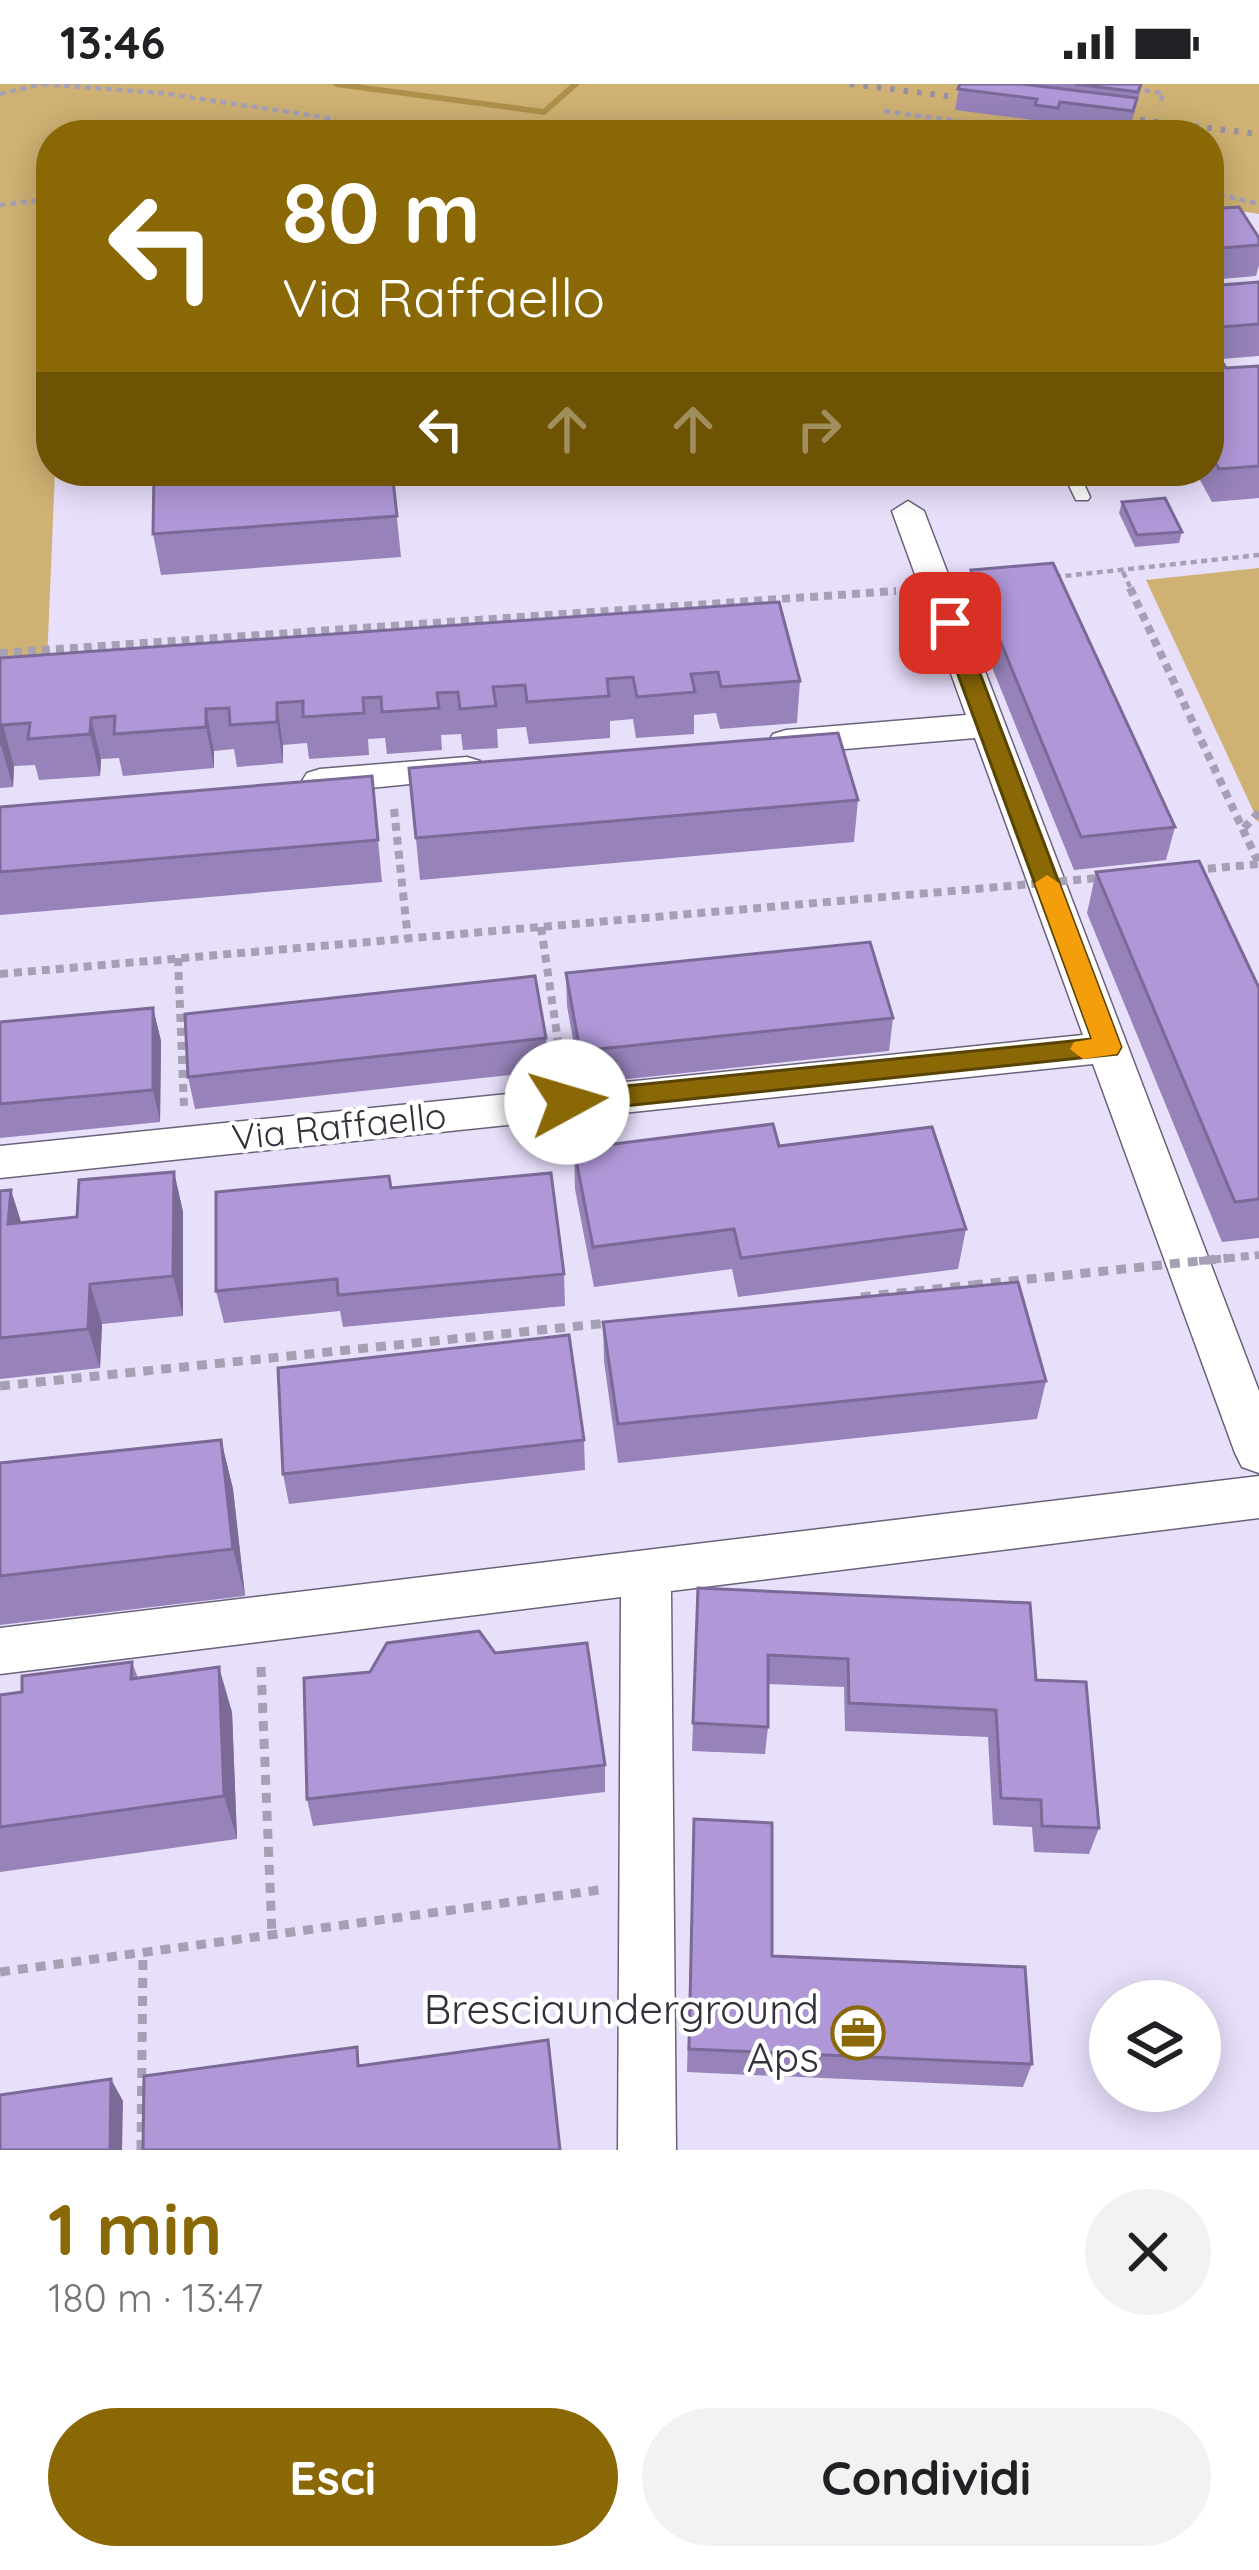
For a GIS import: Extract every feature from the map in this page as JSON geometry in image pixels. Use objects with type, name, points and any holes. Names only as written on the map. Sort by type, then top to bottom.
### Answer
[{"type":"street","points":[[908,511],[1259,1453]]},
{"type":"street","points":[[749,745],[988,725]]},
{"type":"street","points":[[276,785],[510,765]]},
{"type":"street","name":"Via Raffaello","points":[[0,1162],[1108,1047]]},
{"type":"street","points":[[0,1652],[1259,1497]]},
{"type":"street","points":[[646,1573],[647,2150]]},
{"type":"lane","points":[[1077,486],[1082,497]]},
{"type":"path","points":[[0,94],[43,84],[161,93],[336,119]]},
{"type":"path","points":[[1119,87],[1162,93],[1160,106]]},
{"type":"path","points":[[884,111],[946,120]]},
{"type":"path","points":[[1046,120],[1047,115]]},
{"type":"path","points":[[1224,196],[1259,204]]},
{"type":"path","points":[[0,206],[36,201]]},
{"type":"path","points":[[1053,578],[1259,555]]},
{"type":"path","points":[[1123,571],[1259,864],[1180,871]]},
{"type":"path","points":[[0,653],[938,589]]},
{"type":"path","points":[[391,776],[408,939]]},
{"type":"path","points":[[1244,828],[1259,812]]},
{"type":"path","points":[[0,974],[1110,877]]},
{"type":"path","points":[[542,927],[567,1102]]},
{"type":"path","points":[[178,958],[185,1142]]},
{"type":"path","points":[[854,1298],[1259,1255]]},
{"type":"path","points":[[0,1386],[617,1322]]},
{"type":"path","points":[[259,1620],[272,1935]]},
{"type":"path","points":[[0,1972],[646,1883]]},
{"type":"path","points":[[141,2150],[142,1952]]},
{"type":"shaded area","points":[[0,84],[1259,84],[1259,214],[1224,208],[1224,120],[36,120],[36,486],[54,486],[47,663],[0,667]]},
{"type":"shaded area","points":[[1259,568],[1259,823],[1146,580]]},
{"type":"building","points":[[960,84],[1022,84],[1137,98],[1133,111],[1060,102],[1058,108],[1035,105],[1037,99],[958,89]]},
{"type":"building","points":[[1075,84],[1141,84],[1138,92]]},
{"type":"building","points":[[1239,207],[1259,245],[1224,248],[1224,208]]},
{"type":"building","points":[[1259,282],[1259,324],[1224,327],[1224,285]]},
{"type":"building","points":[[1224,365],[1259,366],[1259,466],[1224,469]]},
{"type":"building","points":[[154,486],[394,486],[397,516],[153,534]]},
{"type":"building","points":[[1165,498],[1182,532],[1137,535],[1122,502]]},
{"type":"building","points":[[1053,563],[1175,827],[1081,837],[971,570]]},
{"type":"building","points":[[779,602],[800,681],[721,687],[718,672],[691,674],[695,692],[637,697],[633,677],[607,679],[609,696],[527,702],[525,685],[493,687],[496,706],[460,709],[458,692],[437,693],[439,708],[382,712],[381,697],[363,698],[364,713],[303,717],[303,701],[277,703],[277,722],[230,725],[229,708],[206,709],[206,727],[114,734],[115,716],[91,718],[90,734],[28,739],[30,723],[3,725],[0,745],[0,658]]},
{"type":"building","points":[[838,733],[858,800],[416,838],[409,768]]},
{"type":"building","points":[[372,776],[378,840],[0,872],[0,807]]},
{"type":"building","points":[[1199,861],[1259,988],[1259,1199],[1235,1202],[1096,872]]},
{"type":"building","points":[[870,942],[893,1018],[580,1051],[566,973]]},
{"type":"building","points":[[535,976],[546,1038],[188,1077],[185,1014]]},
{"type":"building","points":[[153,1008],[153,1090],[0,1104],[0,1022]]},
{"type":"building","points":[[773,1124],[779,1146],[932,1127],[966,1229],[741,1258],[734,1229],[593,1247],[574,1149]]},
{"type":"building","points":[[174,1172],[173,1276],[90,1284],[88,1329],[0,1338],[0,1191],[11,1190],[8,1224],[77,1217],[79,1180]]},
{"type":"building","points":[[551,1173],[564,1274],[338,1295],[337,1279],[216,1291],[216,1192],[389,1176],[391,1188]]},
{"type":"building","points":[[1018,1282],[1046,1381],[618,1424],[603,1322]]},
{"type":"building","points":[[569,1335],[584,1440],[283,1474],[278,1368]]},
{"type":"building","points":[[221,1440],[233,1549],[0,1576],[0,1463]]},
{"type":"building","points":[[698,1588],[1030,1603],[1036,1680],[1086,1682],[1099,1828],[1042,1826],[1041,1800],[1001,1798],[996,1710],[849,1703],[848,1659],[768,1655],[768,1727],[693,1723]]},
{"type":"building","points":[[479,1631],[495,1653],[587,1643],[605,1765],[307,1799],[304,1678],[370,1672],[387,1643]]},
{"type":"building","points":[[132,1662],[131,1679],[219,1667],[224,1796],[0,1827],[0,1695],[22,1692],[22,1676]]},
{"type":"building","points":[[694,1819],[772,1823],[772,1956],[1025,1967],[1032,2064],[689,2049]]},
{"type":"building","points":[[548,2040],[560,2150],[143,2150],[144,2076],[357,2047],[358,2066]]},
{"type":"building","points":[[111,2079],[110,2150],[0,2150],[0,2095]]},
{"type":"waterway","points":[[336,84],[545,112],[576,84]]},
{"type":"railway","points":[[850,84],[987,101]]},
{"type":"railway","points":[[1100,115],[1142,120]]},
{"type":"railway","points":[[1224,130],[1259,134]]},
{"type":"slow traffic","points":[[1047,883],[1108,1047],[1083,1049]]},
{"type":"place","name":"Bresciaunderground Aps","points":[[858,2033]]},
{"type":"route","points":[[567,1102],[1108,1047],[950,623]]}]
